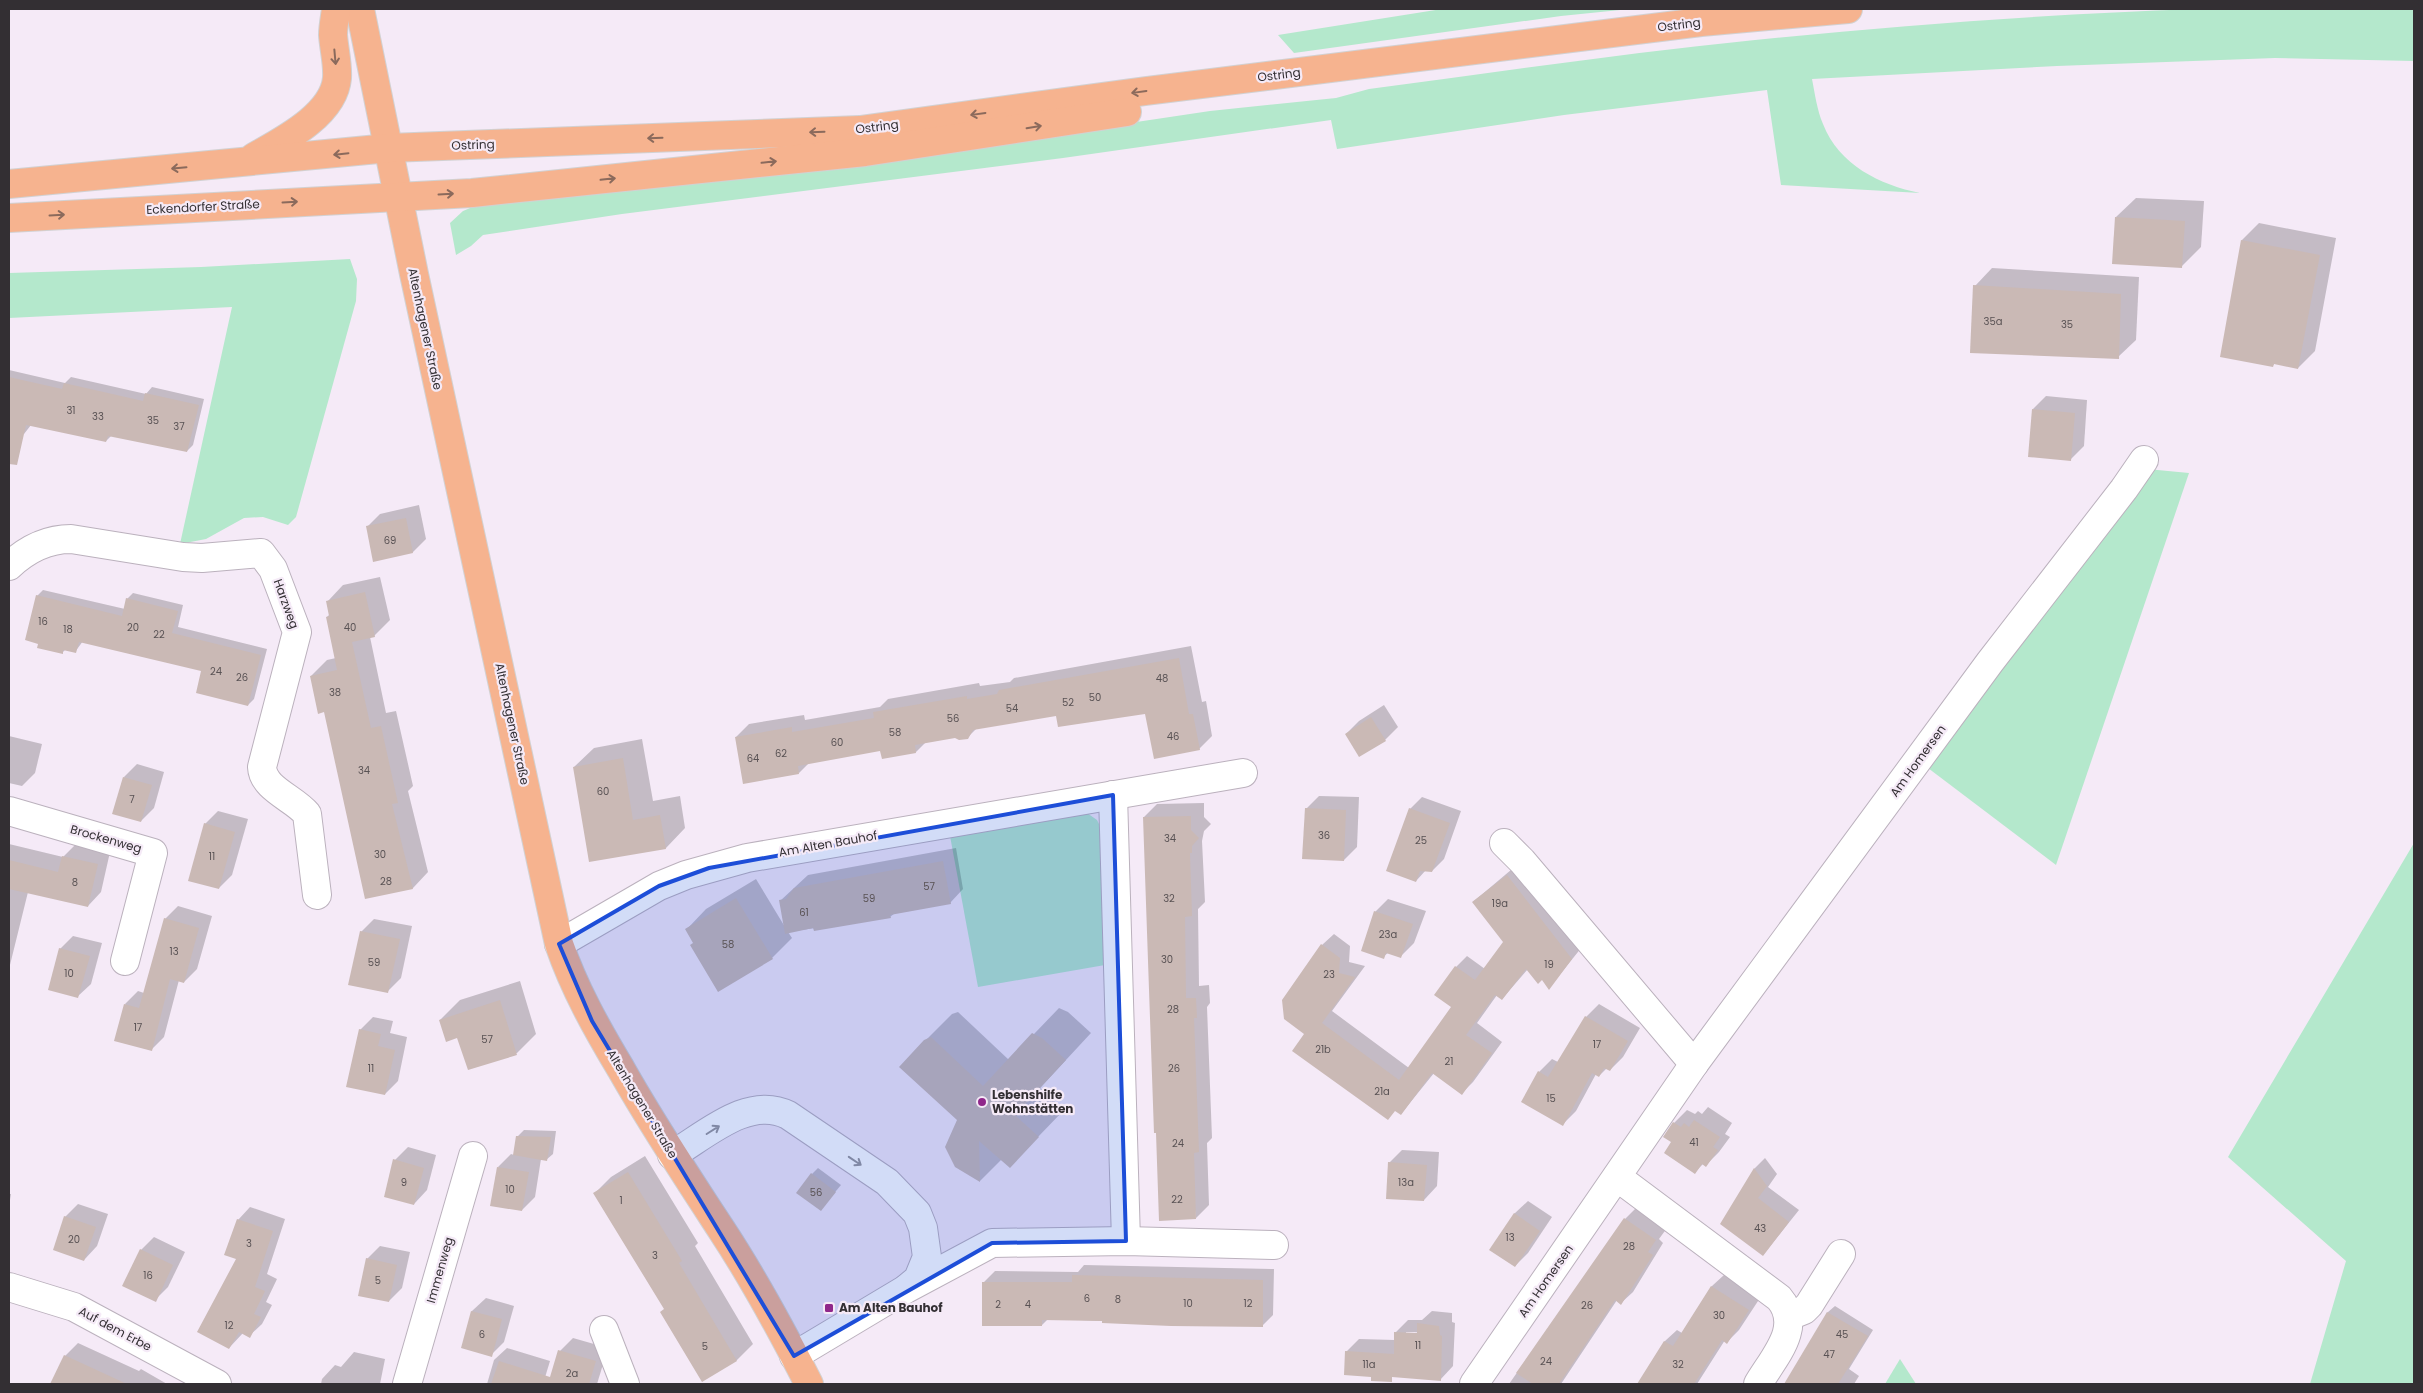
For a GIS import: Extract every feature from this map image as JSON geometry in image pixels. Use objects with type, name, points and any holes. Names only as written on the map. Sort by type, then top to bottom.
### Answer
[{"type":"main road","points":[[244,162],[295,134],[320,112],[332,94],[337,79],[333,34],[336,9]]},
{"type":"main road","name":"Altenhagener Straße","points":[[360,9],[390,148],[397,197],[559,944],[592,1021],[672,1155],[722,1231],[765,1302],[808,1384]]},
{"type":"main road","name":"Ostring","points":[[390,148],[860,130],[1691,23],[1848,9]]},
{"type":"main road","name":"Ostring","points":[[397,197],[472,193],[865,152],[1147,110],[1361,65]]},
{"type":"main road","points":[[9,184],[390,148]]},
{"type":"main road","name":"Eckendorfer Straße","points":[[9,218],[397,197]]},
{"type":"street","name":"Am Homersen","points":[[1474,1384],[1694,1064],[1984,670],[2124,489],[2144,460]]},
{"type":"street","name":"Harzweg","points":[[9,566],[33,548],[58,539],[70,539],[202,558],[261,553],[273,570],[297,632],[297,638],[262,767],[263,776],[307,814],[317,895]]},
{"type":"street","name":"Am Alten Bauhof","points":[[559,944],[659,886],[709,868],[748,858],[1244,773]]},
{"type":"street","points":[[1113,795],[1126,1241]]},
{"type":"street","name":"Brockenweg","points":[[9,811],[153,853],[125,961]]},
{"type":"street","points":[[1504,843],[1522,860],[1694,1064]]},
{"type":"street","points":[[672,1155],[740,1114],[766,1109],[778,1110],[788,1115],[887,1182],[917,1213],[923,1228],[927,1257],[918,1279],[906,1289]]},
{"type":"street","name":"Immenweg","points":[[408,1384],[473,1156]]},
{"type":"street","points":[[1617,1177],[1779,1298],[1786,1306],[1790,1325],[1786,1336],[1758,1384]]},
{"type":"street","points":[[794,1356],[906,1289],[992,1243],[1126,1241],[1274,1245]]},
{"type":"street","points":[[1789,1316],[1809,1306],[1841,1254]]},
{"type":"street","name":"Auf dem Erbe","points":[[9,1286],[74,1307],[217,1384]]},
{"type":"street","points":[[604,1330],[625,1384]]},
{"type":"highlighted area","points":[[1113,795],[1126,1241],[992,1243],[794,1356],[592,1021],[559,944],[659,886],[709,868]]},
{"type":"green space","points":[[1442,9],[1630,9],[1561,16],[1294,53],[1278,35]]},
{"type":"green space","points":[[2197,9],[2414,9],[2414,61],[2275,58],[2057,66],[1812,79],[1821,119],[1839,151],[1862,171],[1890,185],[1920,193],[1781,185],[1767,90],[1564,115],[1337,149],[1331,120],[1063,158],[622,214],[483,235],[471,246],[456,255],[450,223],[463,211],[475,206],[915,155],[1210,111],[1336,98],[1369,89],[1658,51],[1921,25],[2031,17]]},
{"type":"green space","points":[[350,259],[357,279],[356,301],[296,517],[288,525],[263,517],[244,518],[206,539],[180,544],[232,307],[9,318],[9,273],[201,267]]},
{"type":"green space","points":[[2147,469],[2189,473],[2056,865],[1924,765]]},
{"type":"green space","points":[[1087,813],[1097,820],[1100,826],[1105,965],[978,987],[950,836]]},
{"type":"green space","points":[[2414,843],[2414,1384],[2310,1384],[2346,1261],[2228,1157]]},
{"type":"green space","points":[[1900,1359],[1916,1384],[1885,1384]]},
{"type":"building","points":[[2115,217],[2185,221],[2182,268],[2112,264]]},
{"type":"building","points":[[2241,240],[2320,255],[2298,369],[2274,364],[2273,367],[2220,357]]},
{"type":"building","points":[[1973,285],[2121,294],[2119,359],[1970,353]]},
{"type":"building","points":[[9,377],[62,389],[64,383],[143,401],[145,393],[199,405],[187,452],[108,436],[106,442],[26,425],[17,465],[9,464]]},
{"type":"building","points":[[2032,409],[2075,413],[2071,461],[2028,457]]},
{"type":"building","points":[[406,518],[413,553],[373,562],[366,526]]},
{"type":"building","points":[[365,592],[375,637],[352,642],[371,728],[381,726],[398,803],[392,804],[413,889],[365,899],[324,712],[318,714],[310,676],[337,670],[326,617],[329,616],[326,601]]},
{"type":"building","points":[[36,595],[122,616],[126,598],[178,611],[172,633],[261,655],[248,706],[196,693],[201,671],[79,642],[76,653],[63,650],[63,654],[37,648],[38,644],[25,640]]},
{"type":"building","points":[[1179,658],[1189,714],[1193,714],[1200,750],[1154,759],[1145,714],[1058,727],[1056,716],[973,730],[968,739],[959,740],[955,738],[915,745],[916,753],[882,759],[880,751],[798,766],[799,774],[743,784],[735,737],[792,727],[792,732],[874,718],[873,712],[967,696],[967,699],[997,694],[999,690]]},
{"type":"building","points":[[1371,717],[1386,741],[1359,757],[1345,734]]},
{"type":"building","points":[[623,758],[633,820],[660,815],[666,849],[589,862],[573,767]]},
{"type":"building","points":[[123,777],[152,785],[141,822],[112,814]]},
{"type":"building","points":[[1305,808],[1346,810],[1344,861],[1302,859]]},
{"type":"building","points":[[1409,808],[1450,823],[1432,872],[1420,871],[1416,882],[1386,871]]},
{"type":"building","points":[[1191,816],[1191,830],[1199,838],[1192,846],[1192,853],[1190,853],[1192,916],[1185,917],[1186,998],[1196,998],[1197,1018],[1194,1018],[1199,1152],[1194,1153],[1196,1219],[1159,1221],[1156,1133],[1154,1133],[1143,817]]},
{"type":"building","points":[[204,823],[235,832],[219,889],[188,881]]},
{"type":"building","points":[[62,856],[98,864],[88,907],[9,889],[9,860],[58,872]]},
{"type":"building","points":[[943,861],[951,904],[890,915],[891,918],[814,931],[813,928],[785,934],[779,900],[786,899],[794,888]]},
{"type":"building","points":[[1507,875],[1572,959],[1549,990],[1542,980],[1538,984],[1526,969],[1502,1000],[1495,995],[1466,1035],[1492,1053],[1462,1095],[1432,1073],[1401,1115],[1395,1111],[1388,1120],[1292,1051],[1304,1034],[1284,1019],[1282,1000],[1321,944],[1340,958],[1339,973],[1355,977],[1322,1023],[1399,1080],[1451,1007],[1434,995],[1455,966],[1475,980],[1503,942],[1472,902]]},
{"type":"building","points":[[736,898],[773,959],[718,992],[690,945],[693,943],[685,929]]},
{"type":"building","points":[[1374,911],[1413,924],[1401,958],[1386,953],[1384,959],[1361,951]]},
{"type":"building","points":[[164,918],[199,928],[184,983],[170,979],[152,1051],[114,1041],[124,1004],[139,1008]]},
{"type":"building","points":[[360,931],[400,939],[388,993],[348,985]]},
{"type":"building","points":[[59,948],[90,956],[78,998],[48,990]]},
{"type":"building","points":[[500,1000],[517,1055],[468,1070],[457,1038],[446,1042],[439,1020]]},
{"type":"building","points":[[1585,1016],[1628,1041],[1610,1071],[1604,1068],[1599,1077],[1592,1073],[1563,1126],[1521,1102],[1538,1071],[1548,1077]]},
{"type":"building","points":[[359,1029],[381,1034],[378,1046],[395,1050],[385,1095],[346,1087]]},
{"type":"building","name":"Lebenshilfe Wohnstätten","points":[[1032,1033],[1042,1038],[1066,1060],[1015,1115],[1039,1137],[1010,1168],[979,1141],[980,1182],[955,1167],[945,1147],[957,1120],[899,1067],[924,1040],[931,1037],[983,1086]]},
{"type":"building","points":[[1694,1120],[1720,1137],[1713,1147],[1718,1150],[1706,1167],[1702,1164],[1695,1174],[1664,1153],[1671,1142],[1663,1137],[1673,1122],[1681,1127],[1684,1123],[1689,1127]]},
{"type":"building","points":[[516,1136],[551,1137],[547,1161],[513,1155]]},
{"type":"building","points":[[393,1159],[424,1168],[414,1205],[384,1197]]},
{"type":"building","points":[[1388,1162],[1427,1165],[1424,1201],[1386,1199]]},
{"type":"building","points":[[497,1167],[529,1172],[522,1211],[490,1206]]},
{"type":"building","points":[[1754,1168],[1767,1186],[1758,1198],[1789,1222],[1763,1256],[1720,1224]]},
{"type":"building","points":[[628,1172],[682,1261],[679,1263],[737,1361],[702,1382],[660,1312],[664,1309],[593,1193]]},
{"type":"building","points":[[811,1173],[836,1192],[821,1211],[796,1193]]},
{"type":"building","points":[[1514,1213],[1540,1231],[1515,1267],[1489,1250]]},
{"type":"building","points":[[64,1216],[96,1227],[84,1261],[53,1250]]},
{"type":"building","points":[[1624,1218],[1656,1240],[1648,1252],[1653,1255],[1621,1305],[1615,1300],[1559,1384],[1533,1384],[1516,1373]]},
{"type":"building","points":[[237,1219],[273,1231],[255,1287],[265,1291],[254,1314],[261,1317],[250,1338],[239,1332],[229,1349],[197,1332],[236,1259],[224,1255]]},
{"type":"building","points":[[140,1249],[173,1265],[156,1302],[122,1286]]},
{"type":"building","points":[[366,1258],[397,1265],[389,1302],[358,1296]]},
{"type":"building","points":[[1072,1275],[1263,1280],[1263,1327],[1171,1326],[1102,1323],[1102,1321],[1042,1320],[1042,1326],[982,1326],[982,1282],[1072,1282]]},
{"type":"building","points":[[1711,1286],[1749,1310],[1727,1344],[1722,1340],[1694,1384],[1637,1384],[1664,1341],[1673,1346]]},
{"type":"building","points":[[471,1311],[502,1319],[492,1357],[461,1348]]},
{"type":"building","points":[[1827,1312],[1868,1336],[1838,1384],[1784,1384]]},
{"type":"building","points":[[1417,1323],[1439,1326],[1440,1335],[1442,1336],[1441,1381],[1392,1377],[1392,1382],[1371,1381],[1371,1377],[1344,1375],[1345,1351],[1394,1354],[1394,1332],[1417,1333]]},
{"type":"building","points":[[558,1350],[596,1361],[589,1384],[491,1384],[499,1361],[550,1377]]},
{"type":"building","points":[[64,1355],[127,1384],[50,1384]]},
{"type":"place","name":"Lebenshilfe Wohnstätten","points":[[982,1102]]},
{"type":"place","name":"Am Alten Bauhof","points":[[829,1308]]}]
